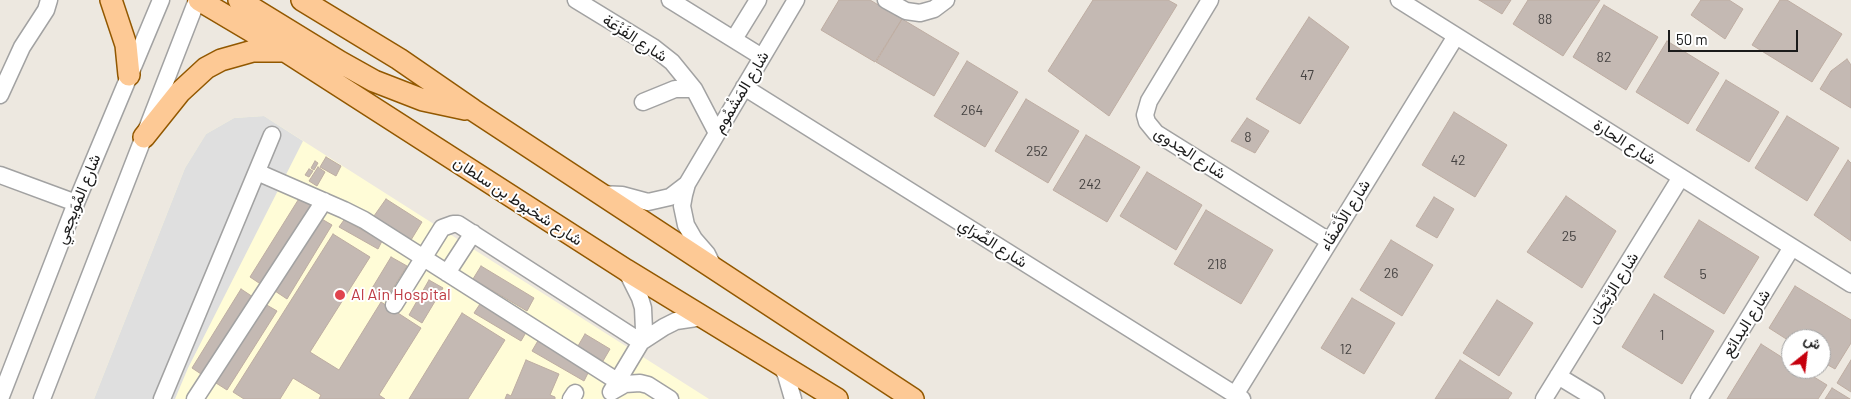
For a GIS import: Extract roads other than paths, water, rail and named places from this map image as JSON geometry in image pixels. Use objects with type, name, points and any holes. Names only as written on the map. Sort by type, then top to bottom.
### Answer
[{"type":"main road","points":[[111,0],[126,45],[129,75]]},
{"type":"main road","name":"شارع شخبوط بن سلطان","points":[[198,0],[285,51],[626,270],[837,399]]},
{"type":"main road","points":[[239,0],[374,81],[423,100],[473,110]]},
{"type":"main road","points":[[302,0],[317,6],[399,59],[473,110],[913,399]]},
{"type":"main road","points":[[144,137],[180,92],[206,68],[221,60],[245,53],[269,50],[285,51]]},
{"type":"street","points":[[0,96],[18,55],[46,10],[49,0]]},
{"type":"street","name":"شارع المُوَيجعِي","points":[[0,399],[76,203],[160,0]]},
{"type":"street","points":[[42,399],[198,0]]},
{"type":"street","name":"شارع الفَزْعَة","points":[[576,0],[653,47],[672,62],[694,89],[717,133]]},
{"type":"street","points":[[670,0],[762,57]]},
{"type":"street","points":[[734,39],[758,0]]},
{"type":"street","name":"شارع المَشْمُوم","points":[[714,268],[707,254],[694,239],[686,224],[682,206],[687,184],[796,0]]},
{"type":"street","points":[[886,0],[906,11],[920,13],[934,9],[946,0]]},
{"type":"street","name":"شارع الجدوى","points":[[1210,0],[1149,101],[1146,108],[1147,122],[1156,133],[1329,241]]},
{"type":"street","name":"شارع الحارة","points":[[1399,0],[1851,284]]},
{"type":"street","name":"شارع الأَصْفَاء","points":[[1238,397],[1329,241],[1456,36]]},
{"type":"street","points":[[669,90],[672,62]]},
{"type":"street","name":"شارع الصِّرَاي","points":[[744,87],[1238,397]]},
{"type":"street","points":[[643,102],[669,90],[681,88],[694,89]]},
{"type":"street","points":[[162,399],[272,135]]},
{"type":"street","points":[[257,172],[364,220],[447,274],[612,391]]},
{"type":"street","points":[[0,176],[76,203]]},
{"type":"street","name":"شارع الرَّيْحَان","points":[[1544,399],[1681,177]]},
{"type":"street","name":"شارع المَشْمُوم","points":[[600,194],[614,194],[648,202],[670,197],[687,184]]},
{"type":"street","points":[[195,399],[324,201]]},
{"type":"street","points":[[394,305],[442,228],[447,225],[458,224],[641,342]]},
{"type":"street","points":[[447,274],[474,233]]},
{"type":"street","name":"شارع البدائع","points":[[1699,399],[1792,247]]},
{"type":"street","points":[[612,391],[641,342],[644,324],[640,298],[626,270]]},
{"type":"street","points":[[641,342],[664,326],[676,321],[703,317]]},
{"type":"street","points":[[780,363],[793,399]]},
{"type":"street","points":[[1558,376],[1596,399]]},
{"type":"street","points":[[612,391],[625,384],[640,383],[648,385],[670,399]]},
{"type":"place","name":"Al Ain Hospital","points":[[340,295]]}]
